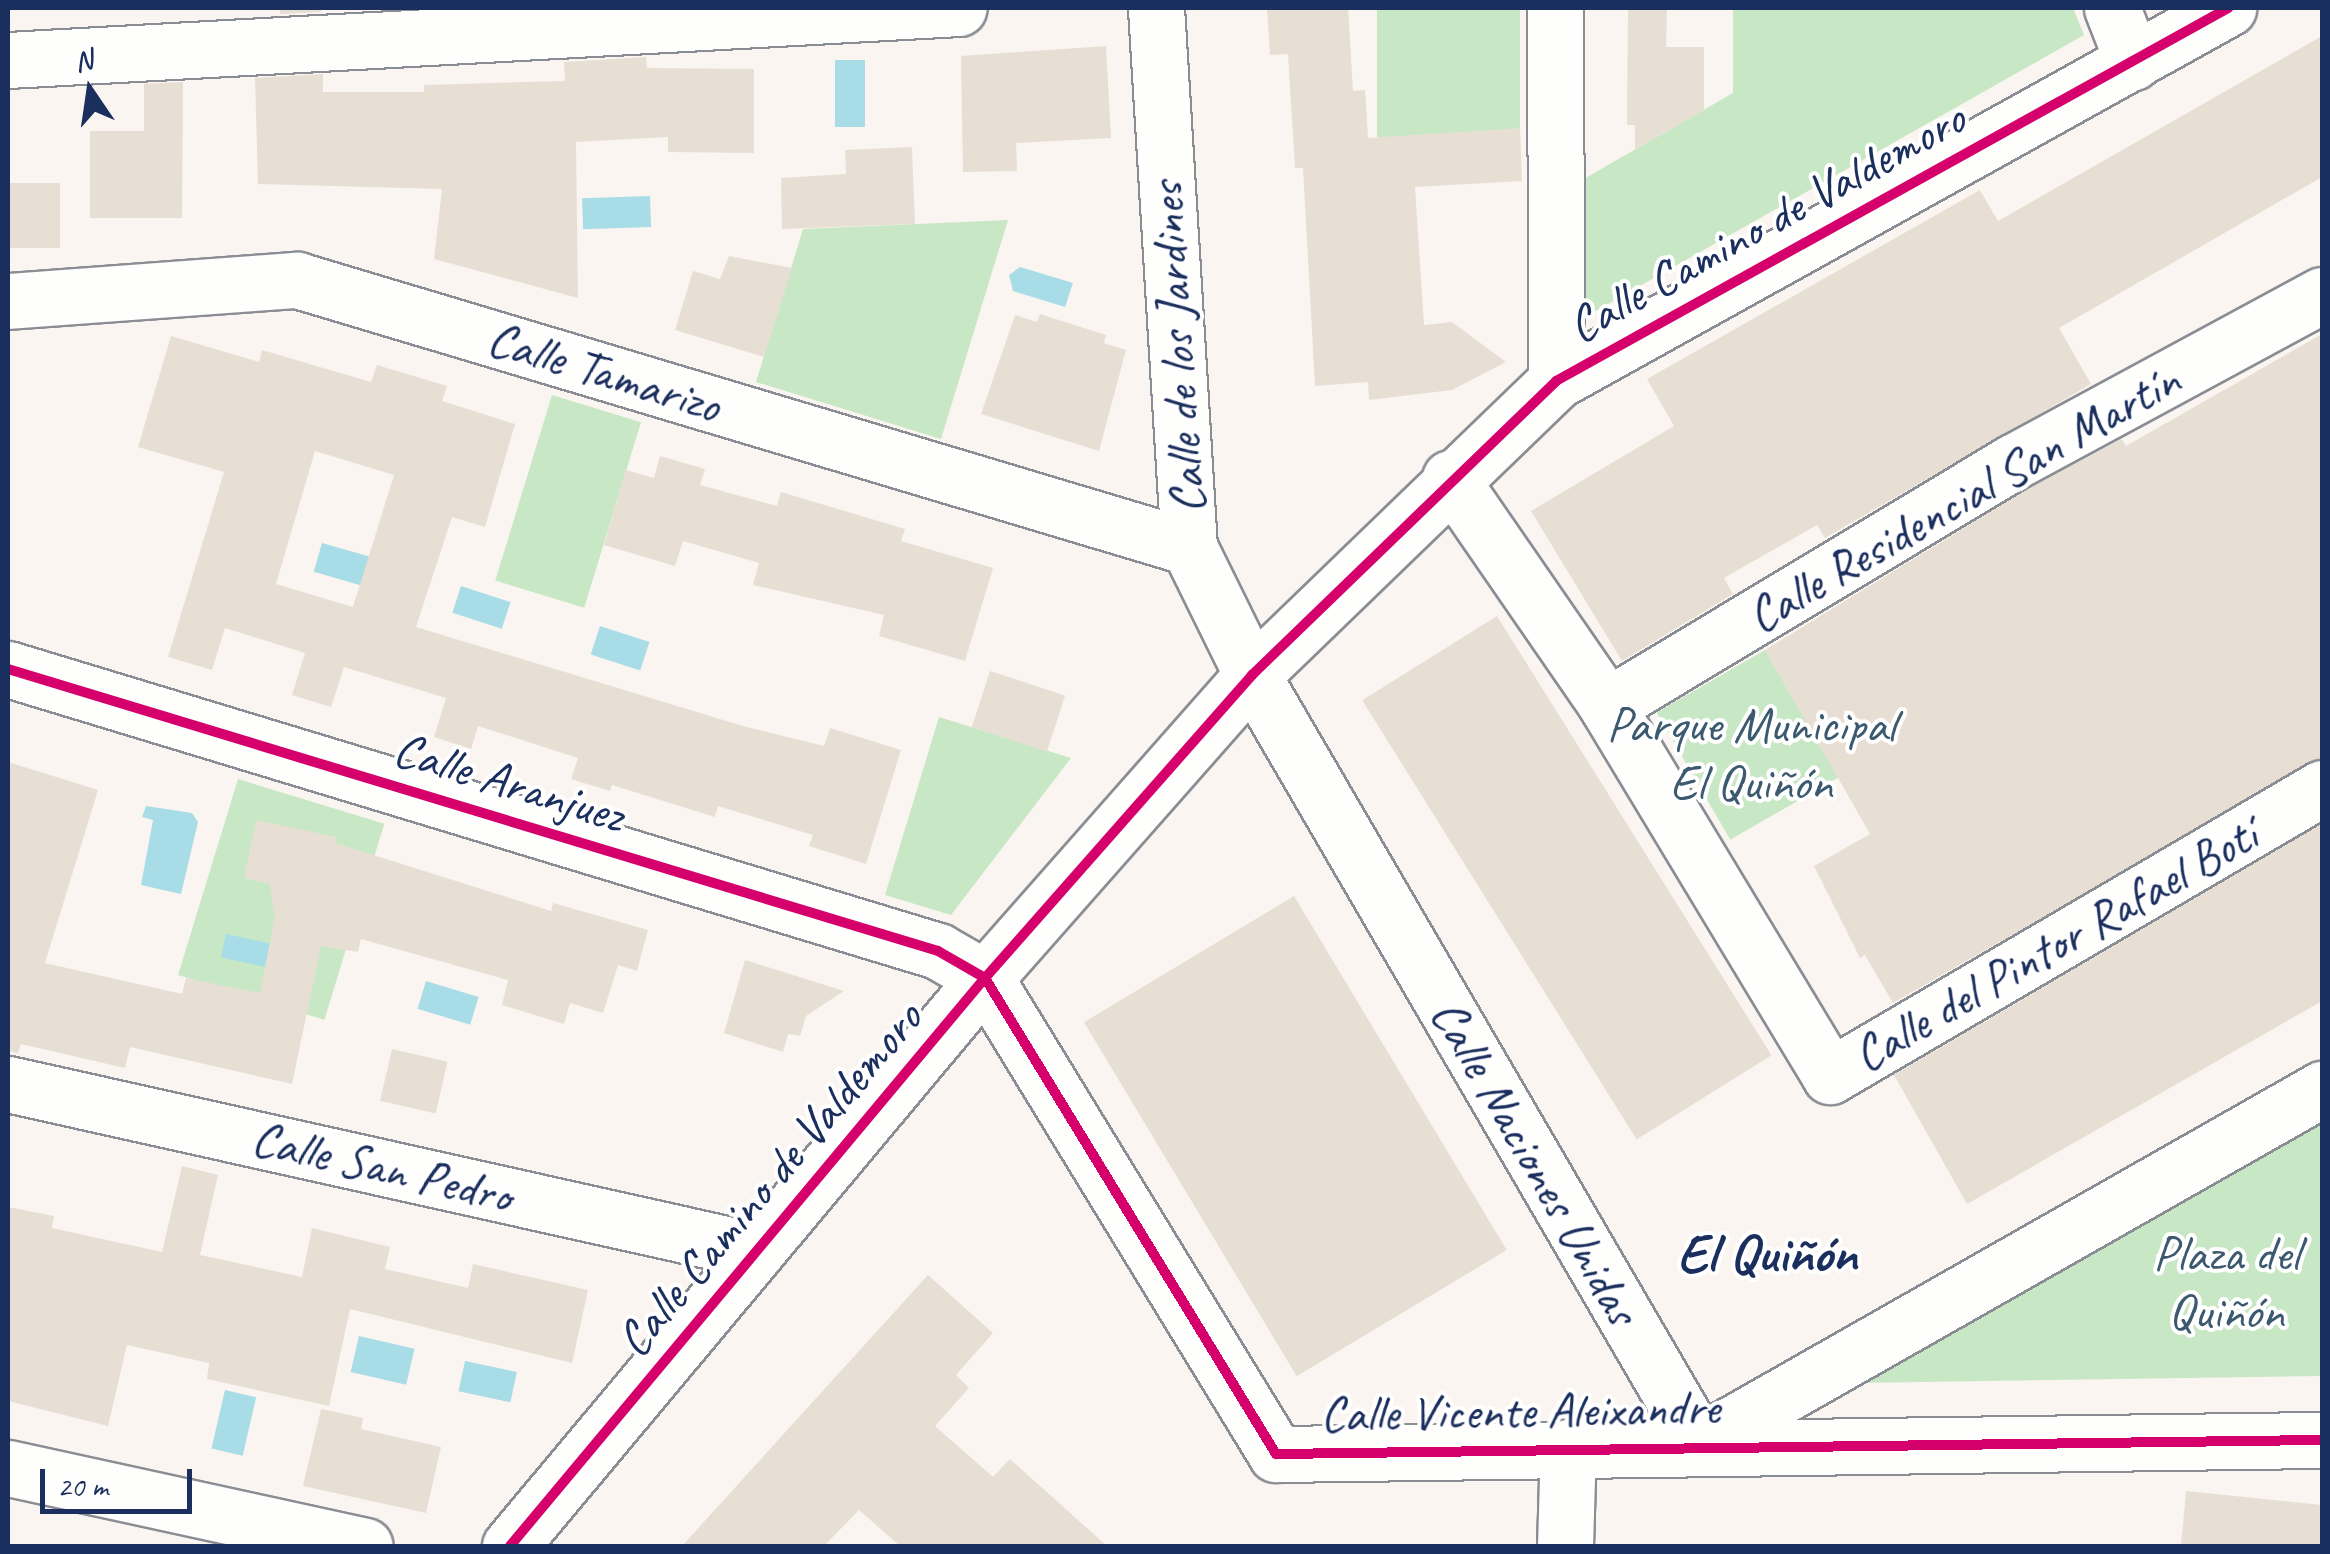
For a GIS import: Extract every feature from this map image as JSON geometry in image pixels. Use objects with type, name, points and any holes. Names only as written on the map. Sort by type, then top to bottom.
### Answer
[{"type":"street","points":[[8,60],[959,8]]},
{"type":"street","name":"Calle de los Jardines","points":[[1156,8],[1189,548],[1252,675]]},
{"type":"street","points":[[1555,8],[1556,381]]},
{"type":"street","points":[[2112,8],[2133,62]]},
{"type":"street","name":"Calle Camino de Valdemoro","points":[[510,1546],[985,978],[1252,675],[1450,478],[1556,381],[2228,8]]},
{"type":"street","name":"Calle Tamarizo","points":[[8,301],[296,280],[1189,548]]},
{"type":"street","name":"Calle Residencial San Martín","points":[[1607,706],[2013,462],[2322,296]]},
{"type":"street","name":"Calle del Pintor Rafael Botí","points":[[1450,478],[1607,706],[1830,1076],[2322,788]]},
{"type":"street","name":"Calle Aranjuez","points":[[8,669],[938,951],[985,978]]},
{"type":"street","name":"Calle Naciones Unidas","points":[[1252,675],[1699,1444]]},
{"type":"street","name":"Calle Vicente Aleixandre","points":[[985,978],[1276,1454],[1699,1444],[2322,1440]]},
{"type":"street","name":"Calle San Pedro","points":[[8,1084],[757,1251]]},
{"type":"street","points":[[1699,1444],[2322,1089]]},
{"type":"street","points":[[1565,1546],[1568,1446]]},
{"type":"street","points":[[8,1468],[365,1546]]},
{"type":"green space","points":[[1377,8],[1520,8],[1520,137],[1377,137]]},
{"type":"green space","points":[[1733,8],[2073,8],[2084,35],[1585,317],[1582,180],[1733,93]]},
{"type":"green space","points":[[1008,220],[941,439],[756,382],[803,229]]},
{"type":"green space","points":[[552,395],[641,422],[584,608],[495,581]]},
{"type":"green space","name":"Parque Municipal El Quiñón","points":[[1765,650],[1838,777],[1730,840],[1657,712]]},
{"type":"green space","points":[[939,717],[1071,758],[951,915],[885,895]]},
{"type":"green space","points":[[238,779],[384,824],[324,1020],[178,975]]},
{"type":"green space","name":"Plaza del Quiñón","points":[[2322,1118],[2322,1376],[1857,1383]]},
{"type":"water","points":[[835,60],[865,60],[865,127],[835,127]]},
{"type":"water","points":[[650,196],[651,227],[583,229],[582,198]]},
{"type":"water","points":[[1020,267],[1073,283],[1065,307],[1013,291],[1009,275]]},
{"type":"water","points":[[322,543],[373,558],[365,586],[314,572]]},
{"type":"water","points":[[461,586],[510,602],[502,629],[452,613]]},
{"type":"water","points":[[600,626],[649,642],[640,671],[591,655]]},
{"type":"water","points":[[146,806],[192,813],[198,822],[181,894],[141,885],[153,820],[142,817]]},
{"type":"water","points":[[226,934],[317,953],[312,977],[221,957]]},
{"type":"water","points":[[426,981],[479,997],[470,1025],[418,1009]]},
{"type":"water","points":[[359,1336],[415,1349],[406,1385],[351,1372]]},
{"type":"water","points":[[465,1361],[517,1372],[510,1402],[459,1391]]},
{"type":"water","points":[[225,1390],[256,1397],[243,1456],[212,1448]]},
{"type":"building","points":[[280,8],[320,8],[321,12],[280,14]]},
{"type":"building","points":[[1267,8],[1348,8],[1353,91],[1365,90],[1368,138],[1520,128],[1522,181],[1415,187],[1424,325],[1452,322],[1506,362],[1452,390],[1369,400],[1368,382],[1315,386],[1303,168],[1295,168],[1288,54],[1270,55]]},
{"type":"building","points":[[1628,8],[1667,8],[1666,47],[1704,47],[1704,110],[1635,149],[1635,125],[1627,125]]},
{"type":"building","points":[[2322,36],[2322,177],[2059,328],[2091,384],[1825,538],[1817,525],[1724,578],[1733,594],[1622,661],[1531,511],[1674,426],[1647,379],[1980,190],[1998,221]]},
{"type":"building","points":[[1106,46],[1111,138],[1016,143],[1017,171],[963,172],[961,56]]},
{"type":"building","points":[[646,57],[647,68],[754,69],[754,153],[668,152],[668,137],[576,142],[578,298],[434,259],[442,189],[258,184],[255,78],[323,74],[323,92],[424,92],[424,85],[565,81],[564,62]]},
{"type":"building","points":[[183,82],[182,218],[90,218],[90,131],[144,131],[144,84]]},
{"type":"building","points":[[912,147],[915,224],[782,229],[781,178],[846,174],[845,150]]},
{"type":"building","points":[[8,183],[60,183],[60,248],[8,248]]},
{"type":"building","points":[[729,256],[792,268],[764,357],[675,330],[693,271],[720,279]]},
{"type":"building","points":[[1040,314],[1106,335],[1104,343],[1126,350],[1099,451],[981,414],[1015,315],[1037,322]]},
{"type":"building","points":[[2322,334],[2322,757],[1893,1003],[1865,955],[1860,958],[1814,866],[1870,834],[1765,650],[2028,489],[2122,439],[2126,446]]},
{"type":"building","points":[[171,336],[259,362],[262,350],[371,382],[377,365],[447,386],[442,401],[515,424],[485,527],[452,517],[416,627],[743,726],[824,746],[830,728],[901,750],[866,864],[809,846],[813,835],[718,806],[715,817],[612,785],[610,791],[571,779],[578,758],[478,726],[471,749],[434,737],[446,698],[344,667],[331,707],[292,695],[305,653],[225,628],[212,670],[168,657],[224,472],[138,447]],"holes":[[[315,451],[394,475],[353,607],[276,584]]]},
{"type":"building","points":[[660,456],[705,469],[700,485],[777,506],[781,492],[905,529],[901,541],[993,568],[965,661],[879,636],[884,615],[753,585],[759,563],[683,541],[675,566],[604,545],[626,470],[654,478]]},
{"type":"building","points":[[1497,616],[1771,1055],[1637,1140],[1362,700]]},
{"type":"building","points":[[990,671],[1065,695],[1047,752],[972,727]]},
{"type":"building","points":[[8,762],[98,790],[45,963],[182,994],[186,978],[260,993],[275,917],[270,884],[244,878],[256,820],[336,837],[335,843],[551,911],[553,903],[648,930],[637,971],[618,965],[603,1013],[570,1003],[564,1024],[502,1005],[508,980],[361,939],[358,952],[321,946],[292,1084],[130,1047],[125,1068],[21,1044],[18,1053],[8,1051]]},
{"type":"building","points":[[2322,824],[2322,1001],[1967,1204],[1894,1075]]},
{"type":"building","points":[[1294,896],[1507,1250],[1297,1376],[1084,1022]]},
{"type":"building","points":[[745,960],[844,991],[806,1016],[800,1036],[788,1034],[783,1052],[724,1033]]},
{"type":"building","points":[[392,1049],[448,1062],[436,1113],[380,1101]]},
{"type":"building","points":[[182,1166],[218,1175],[200,1255],[302,1277],[312,1228],[390,1247],[385,1269],[468,1288],[473,1264],[588,1290],[572,1363],[350,1309],[329,1406],[207,1379],[209,1363],[127,1345],[108,1426],[8,1401],[8,1207],[54,1216],[52,1228],[162,1252]]},
{"type":"building","points":[[928,1275],[993,1333],[956,1375],[969,1388],[935,1426],[993,1477],[1010,1459],[1107,1546],[900,1546],[859,1510],[824,1546],[682,1546]]},
{"type":"building","points":[[321,1409],[363,1418],[361,1429],[441,1447],[426,1513],[303,1486]]},
{"type":"building","points":[[2186,1491],[2322,1505],[2322,1546],[2181,1546]]},
{"type":"cycle path","points":[[510,1546],[985,978],[1252,675],[1556,381],[2228,8]]},
{"type":"cycle path","points":[[8,669],[938,951],[985,978],[1276,1454],[2322,1440]]},
{"type":"district","name":"El Quiñón","points":[[1767,1254]]}]
